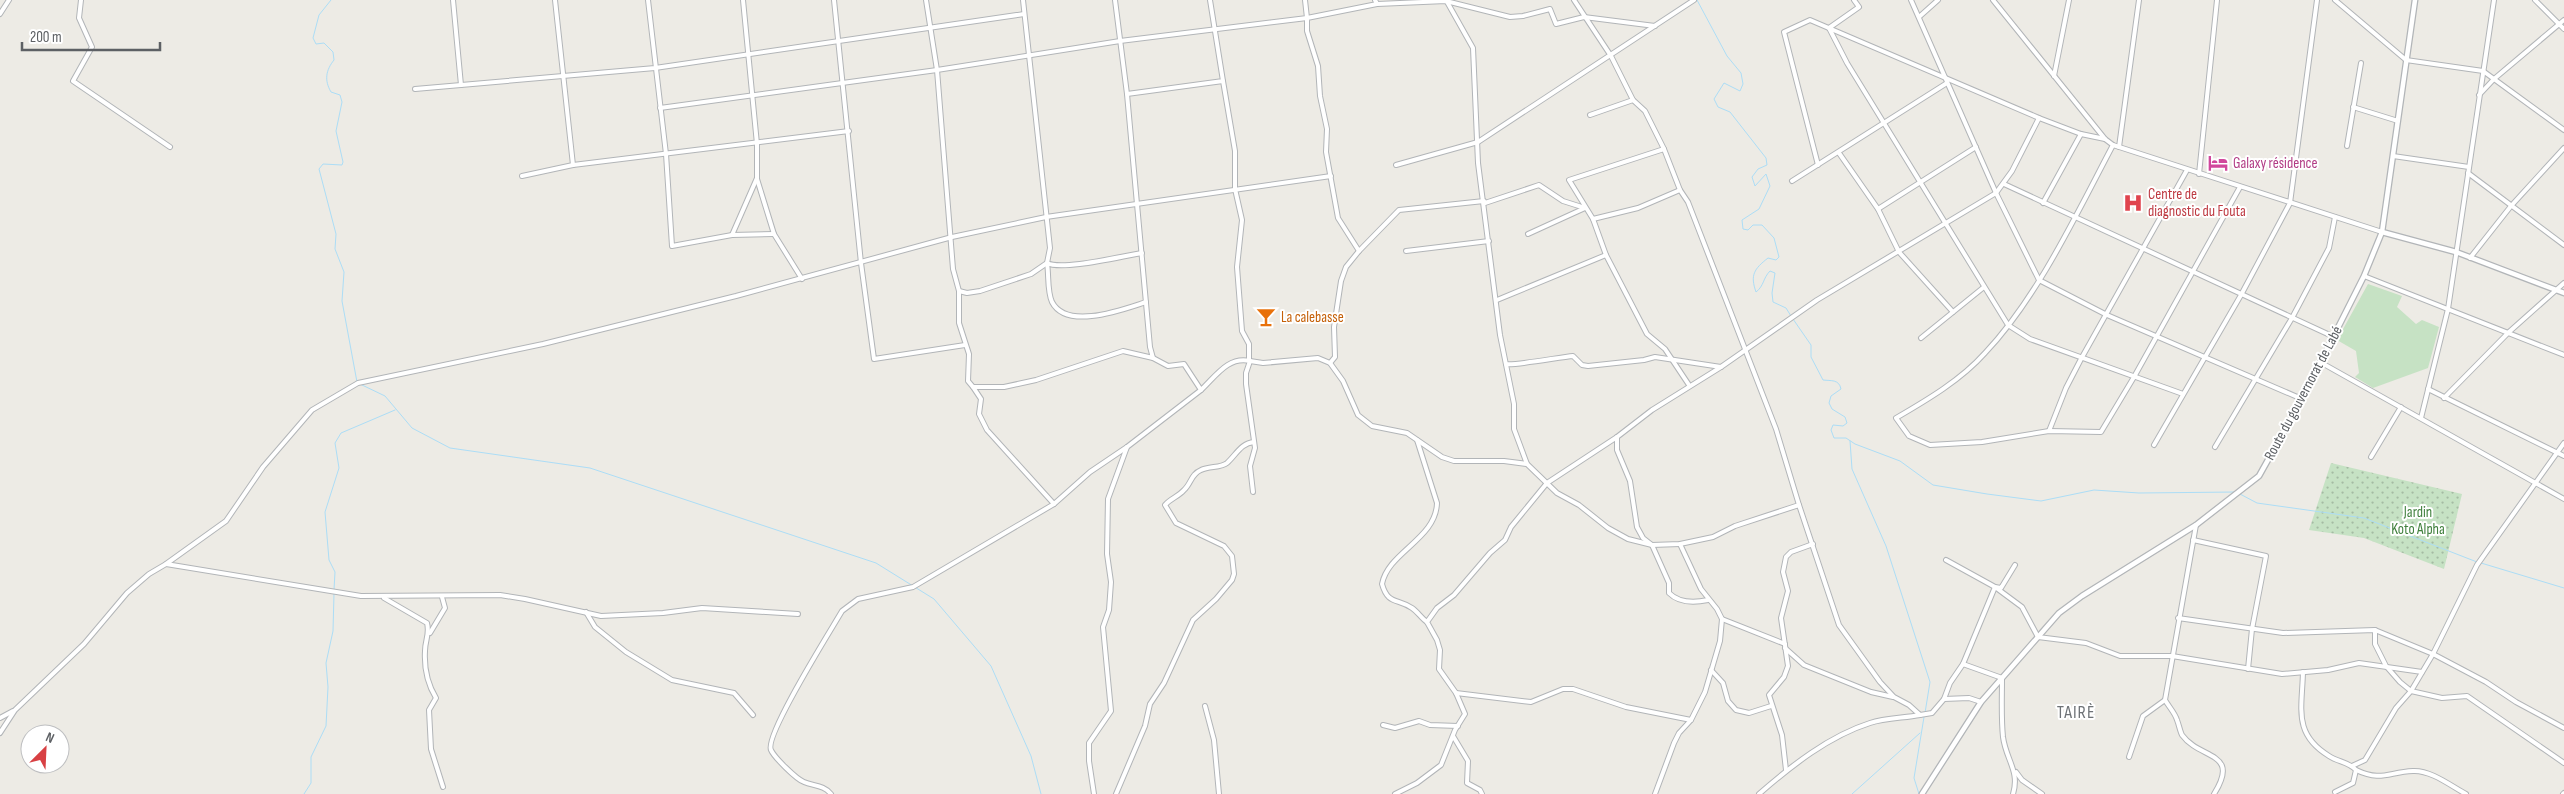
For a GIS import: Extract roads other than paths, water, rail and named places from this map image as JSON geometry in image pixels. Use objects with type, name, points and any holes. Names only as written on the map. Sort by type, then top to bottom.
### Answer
[{"type":"street","points":[[0,14],[9,0]]},
{"type":"street","points":[[81,0],[80,18],[92,47],[73,81],[170,147]]},
{"type":"street","points":[[453,0],[461,85]]},
{"type":"street","points":[[556,0],[573,165]]},
{"type":"street","points":[[648,0],[666,154],[672,246],[732,235],[774,234]]},
{"type":"street","points":[[743,0],[757,144],[757,178],[774,234],[802,279]]},
{"type":"street","points":[[834,0],[849,131],[861,263],[874,360],[965,345]]},
{"type":"street","points":[[926,0],[937,70],[952,237],[953,269],[959,291],[959,323],[968,354],[968,381],[980,399],[979,414],[987,430],[1054,504]]},
{"type":"street","points":[[1023,0],[1050,248],[1047,263],[1051,300],[1055,306],[1077,316],[1089,317],[1146,302]]},
{"type":"street","points":[[1115,0],[1127,94],[1153,358]]},
{"type":"street","points":[[1210,0],[1235,151],[1235,189],[1242,220],[1237,267],[1242,331],[1249,344],[1250,361],[1246,373],[1246,384],[1254,442],[1254,459],[1250,466],[1253,492]]},
{"type":"street","points":[[1305,0],[1307,31],[1318,66],[1320,96],[1327,129],[1326,152],[1332,176],[1338,218],[1359,251]]},
{"type":"street","points":[[660,108],[937,70],[1120,41],[1307,18],[1376,2],[1446,0],[1510,17],[1523,16],[1550,8],[1556,24],[1584,17],[1655,26]]},
{"type":"street","points":[[1446,0],[1473,48],[1478,163],[1506,364],[1514,404],[1514,429],[1527,464],[1557,493],[1578,505],[1608,528],[1628,539],[1652,545],[1680,544],[1723,534],[1735,526],[1799,505]]},
{"type":"street","points":[[1574,0],[1611,56],[1633,100],[1645,111],[1664,149],[1680,190],[1688,202],[1776,429],[1839,625],[1880,682],[1894,697],[1920,715]]},
{"type":"street","points":[[1396,165],[1478,142],[1694,0]]},
{"type":"street","points":[[1829,28],[1859,7],[1854,0]]},
{"type":"street","points":[[1911,0],[1996,193],[2039,280],[2106,315],[2302,398]]},
{"type":"street","points":[[1919,16],[1938,0]]},
{"type":"street","points":[[1993,0],[2105,139],[2114,145],[2382,232],[2456,252],[2564,293]]},
{"type":"street","points":[[2054,77],[2069,0]]},
{"type":"street","points":[[2119,147],[2139,0]]},
{"type":"street","points":[[2199,174],[2216,0]]},
{"type":"street","points":[[2154,445],[2242,295],[2290,203],[2317,0]]},
{"type":"street","points":[[2335,0],[2406,60],[2483,71],[2564,130]]},
{"type":"street","name":"Route du gouvernorat de Labé","points":[[1922,794],[1981,702],[2059,613],[2082,596],[2196,525],[2259,476],[2302,398],[2364,276],[2382,232],[2415,0]]},
{"type":"street","points":[[2421,418],[2448,308],[2494,0]]},
{"type":"street","points":[[2535,0],[2564,29]]},
{"type":"street","points":[[415,89],[655,68],[1024,14]]},
{"type":"street","points":[[1818,165],[1784,32],[1810,20],[1947,81],[2081,134],[2105,139]]},
{"type":"street","points":[[2479,95],[2494,79],[2564,20]]},
{"type":"street","points":[[1829,28],[1847,63],[1883,123],[2008,325],[2030,340],[2183,394]]},
{"type":"street","points":[[2346,146],[2361,62]]},
{"type":"street","points":[[1127,94],[1223,81]]},
{"type":"street","points":[[1792,181],[1947,81]]},
{"type":"street","points":[[1590,115],[1633,100]]},
{"type":"street","points":[[2353,107],[2398,121]]},
{"type":"street","points":[[1427,622],[1438,608],[1454,595],[1505,540],[1511,527],[1547,483],[1617,437],[1652,410],[1721,367],[1817,300],[1996,193],[2004,184],[2039,118]]},
{"type":"street","points":[[522,176],[573,165],[757,144],[849,131]]},
{"type":"street","points":[[2043,203],[2081,134]]},
{"type":"street","points":[[2114,145],[2039,280],[1985,354],[1932,397],[1896,418],[1909,436],[1930,445],[1982,442],[2050,431],[2101,432],[2157,337],[2240,187]]},
{"type":"street","points":[[1878,209],[1976,147]]},
{"type":"street","points":[[2470,258],[2511,206],[2564,148]]},
{"type":"street","points":[[1664,149],[1568,180],[1593,219],[1606,255],[1647,334],[1665,349],[1690,386]]},
{"type":"street","points":[[1838,153],[1878,209],[1899,252],[1953,312]]},
{"type":"street","points":[[2393,156],[2469,167]]},
{"type":"street","points":[[2050,431],[2066,388],[2081,359],[2144,250],[2187,170]]},
{"type":"street","points":[[2468,173],[2564,245]]},
{"type":"street","points":[[0,734],[15,710],[84,644],[127,593],[149,574],[226,521],[263,467],[312,410],[358,383],[543,344],[802,279],[952,237],[1046,217],[1332,176]]},
{"type":"street","points":[[732,235],[757,178]]},
{"type":"street","points":[[2004,184],[2332,336]]},
{"type":"street","points":[[1330,363],[1334,357],[1334,326],[1341,281],[1346,267],[1399,210],[1484,202],[1539,185],[1563,201],[1586,208]]},
{"type":"street","points":[[1593,219],[1638,208],[1680,190]]},
{"type":"street","points":[[1528,234],[1586,208]]},
{"type":"street","points":[[2215,448],[2254,378],[2292,318],[2329,248],[2335,217]]},
{"type":"street","points":[[1406,251],[1489,241]]},
{"type":"street","points":[[1047,263],[1052,266],[1072,266],[1142,253]]},
{"type":"street","points":[[1497,300],[1606,255]]},
{"type":"street","points":[[959,291],[967,293],[980,290],[1031,274],[1047,263]]},
{"type":"street","points":[[2364,276],[2564,355]]},
{"type":"street","points":[[2444,398],[2509,332],[2564,283]]},
{"type":"street","points":[[1921,338],[1984,287]]},
{"type":"street","points":[[973,387],[1004,387],[1123,351],[1153,358],[1168,366],[1184,364],[1201,390]]},
{"type":"street","points":[[1506,364],[1512,366],[1540,359],[1572,356],[1582,365],[1588,366],[1644,360],[1655,357],[1721,367]]},
{"type":"street","points":[[831,794],[821,787],[802,782],[771,750],[770,743],[779,720],[842,611],[858,599],[913,586],[1054,504],[1090,472],[1127,447],[1201,390],[1230,362],[1240,359],[1263,362],[1318,358],[1330,363],[1343,381],[1358,415],[1372,426],[1393,429],[1416,438],[1442,457],[1454,461],[1504,461],[1527,464]]},
{"type":"street","points":[[2320,362],[2564,499]]},
{"type":"street","points":[[2428,388],[2444,398],[2564,456]]},
{"type":"street","points":[[2371,457],[2401,407]]},
{"type":"street","points":[[1617,437],[1617,450],[1630,481],[1637,527],[1643,538],[1652,545],[1669,583],[1669,593],[1678,600],[1698,602],[1708,600]]},
{"type":"street","points":[[1396,794],[1416,783],[1441,765],[1465,714],[1456,693],[1439,668],[1440,650],[1438,640],[1427,622],[1410,607],[1392,601],[1385,595],[1382,584],[1389,566],[1426,530],[1437,510],[1416,438]]},
{"type":"street","points":[[1116,794],[1145,726],[1150,704],[1164,683],[1193,620],[1216,599],[1232,580],[1234,574],[1232,556],[1224,546],[1176,522],[1165,505],[1170,498],[1184,490],[1191,477],[1199,471],[1209,466],[1223,466],[1248,442],[1254,442]]},
{"type":"street","points":[[2352,766],[2365,760],[2396,708],[2411,691],[2433,654],[2476,565],[2564,443]]},
{"type":"street","points":[[1094,794],[1089,761],[1089,743],[1110,711],[1103,627],[1109,610],[1111,582],[1106,554],[1108,499],[1127,447]]},
{"type":"street","points":[[2196,525],[2178,618],[2165,700],[2177,719],[2182,735],[2198,749],[2218,758],[2223,769],[2222,782],[2214,794]]},
{"type":"street","points":[[2193,540],[2266,556],[2252,629],[2248,669]]},
{"type":"street","points":[[1655,794],[1674,743],[1679,733],[1691,720],[1705,692],[1720,641],[1722,620],[1717,609],[1708,600],[1680,544]]},
{"type":"street","points":[[1786,770],[1782,735],[1769,695],[1771,690],[1784,677],[1788,666],[1781,618],[1788,591],[1783,572],[1786,557],[1790,552],[1813,544]]},
{"type":"street","points":[[1946,560],[1995,587],[2022,607],[2038,637],[2086,643],[2120,656],[2172,656],[2282,674],[2328,670],[2359,663],[2422,672]]},
{"type":"street","points":[[166,564],[361,596],[500,595],[586,612],[618,616],[702,608],[798,614]]},
{"type":"street","points":[[1995,587],[2001,588],[2015,565]]},
{"type":"street","points":[[1759,794],[1786,770],[1845,733],[1871,723],[1932,713],[1944,699],[1950,683],[1963,664],[1995,587]]},
{"type":"street","points":[[382,596],[427,623],[430,633]]},
{"type":"street","points":[[442,596],[444,608],[430,633],[425,653],[425,674],[436,698],[429,710],[431,749],[443,787]]},
{"type":"street","points":[[586,612],[595,627],[626,652],[672,680],[734,693],[753,714]]},
{"type":"street","points":[[2178,618],[2283,633],[2375,630],[2433,654],[2486,682],[2516,702],[2564,728]]},
{"type":"street","points":[[1722,620],[1785,646],[1804,665],[1871,692],[1894,697]]},
{"type":"street","points":[[2375,630],[2376,644],[2386,666],[2411,691],[2442,698],[2467,696],[2564,763]]},
{"type":"street","points":[[1963,664],[2002,678],[2003,736],[2006,753],[2022,780],[2042,794]]},
{"type":"street","points":[[1711,670],[1723,683],[1728,701],[1736,710],[1749,713],[1771,706]]},
{"type":"street","points":[[2303,672],[2301,721],[2312,744],[2330,757],[2376,778],[2414,771],[2421,772],[2466,794]]},
{"type":"street","points":[[1456,693],[1531,702],[1563,689],[1573,689],[1626,707],[1691,720]]},
{"type":"street","points":[[1944,699],[1964,698],[1981,702]]},
{"type":"street","points":[[2129,757],[2143,716],[2165,700]]},
{"type":"street","points":[[1205,706],[1214,740],[1219,794]]},
{"type":"street","points":[[0,718],[15,710]]},
{"type":"street","points":[[1383,725],[1395,728],[1419,721],[1430,725],[1458,726]]},
{"type":"street","points":[[1453,736],[1468,761],[1467,783],[1480,790],[1482,794]]},
{"type":"street","points":[[2335,792],[2353,783],[2356,770]]},
{"type":"street","points":[[2014,794],[2017,782],[2015,771]]},
{"type":"waterway","points":[[331,0],[319,15],[313,38],[316,44],[324,43],[333,52],[334,60],[329,68],[327,79],[331,92],[340,95],[342,102],[336,131],[343,162],[342,165],[323,164],[319,169],[336,234],[335,249],[344,272],[342,301],[357,382]]},
{"type":"waterway","points":[[1697,0],[1727,56],[1741,73],[1743,84],[1740,91],[1724,83],[1714,99],[1718,107],[1730,112],[1766,158],[1767,165],[1758,169],[1752,177],[1755,186],[1766,174],[1770,186],[1759,209],[1742,220],[1743,229],[1748,230],[1753,225],[1762,225],[1774,238],[1779,257],[1776,260],[1768,258],[1756,269],[1753,277],[1754,286],[1756,292],[1770,271],[1775,273],[1772,293],[1773,302],[1786,308],[1791,316]]},
{"type":"waterway","points":[[1793,319],[1811,345],[1811,357],[1823,380],[1834,381],[1840,386],[1841,389],[1831,396],[1829,403],[1832,409],[1845,417],[1847,423],[1843,426],[1833,425],[1831,430],[1834,438],[1846,438],[1855,444],[1900,461],[1933,485],[2041,501],[2094,490],[2139,493],[2237,492]]},
{"type":"waterway","points":[[360,384],[385,396],[412,428],[450,448],[590,468],[876,563],[934,599],[991,666],[1031,756],[1041,794]]},
{"type":"waterway","points":[[334,590],[335,572],[329,560],[325,512],[339,468],[335,443],[341,433],[395,410]]},
{"type":"waterway","points":[[1850,441],[1852,469],[1886,546],[1930,682],[1925,713]]},
{"type":"waterway","points":[[2240,494],[2257,503],[2364,518],[2477,562]]},
{"type":"waterway","points":[[2481,563],[2564,588]]},
{"type":"waterway","points":[[304,794],[311,783],[311,757],[326,726],[328,687],[326,663],[333,631],[334,594]]},
{"type":"waterway","points":[[1919,794],[1914,778],[1924,717]]},
{"type":"waterway","points":[[1852,794],[1920,733]]},
{"type":"place","name":"Galaxy résidence","points":[[2218,163]]},
{"type":"place","name":"Centre de diagnostic du Fouta","points":[[2133,203]]},
{"type":"place","name":"La calebasse","points":[[1266,317]]},
{"type":"district","name":"TAIRÈ","points":[[2076,712]]},
{"type":"park label","name":"Jardin Koto Alpha","points":[[2418,520]]}]
